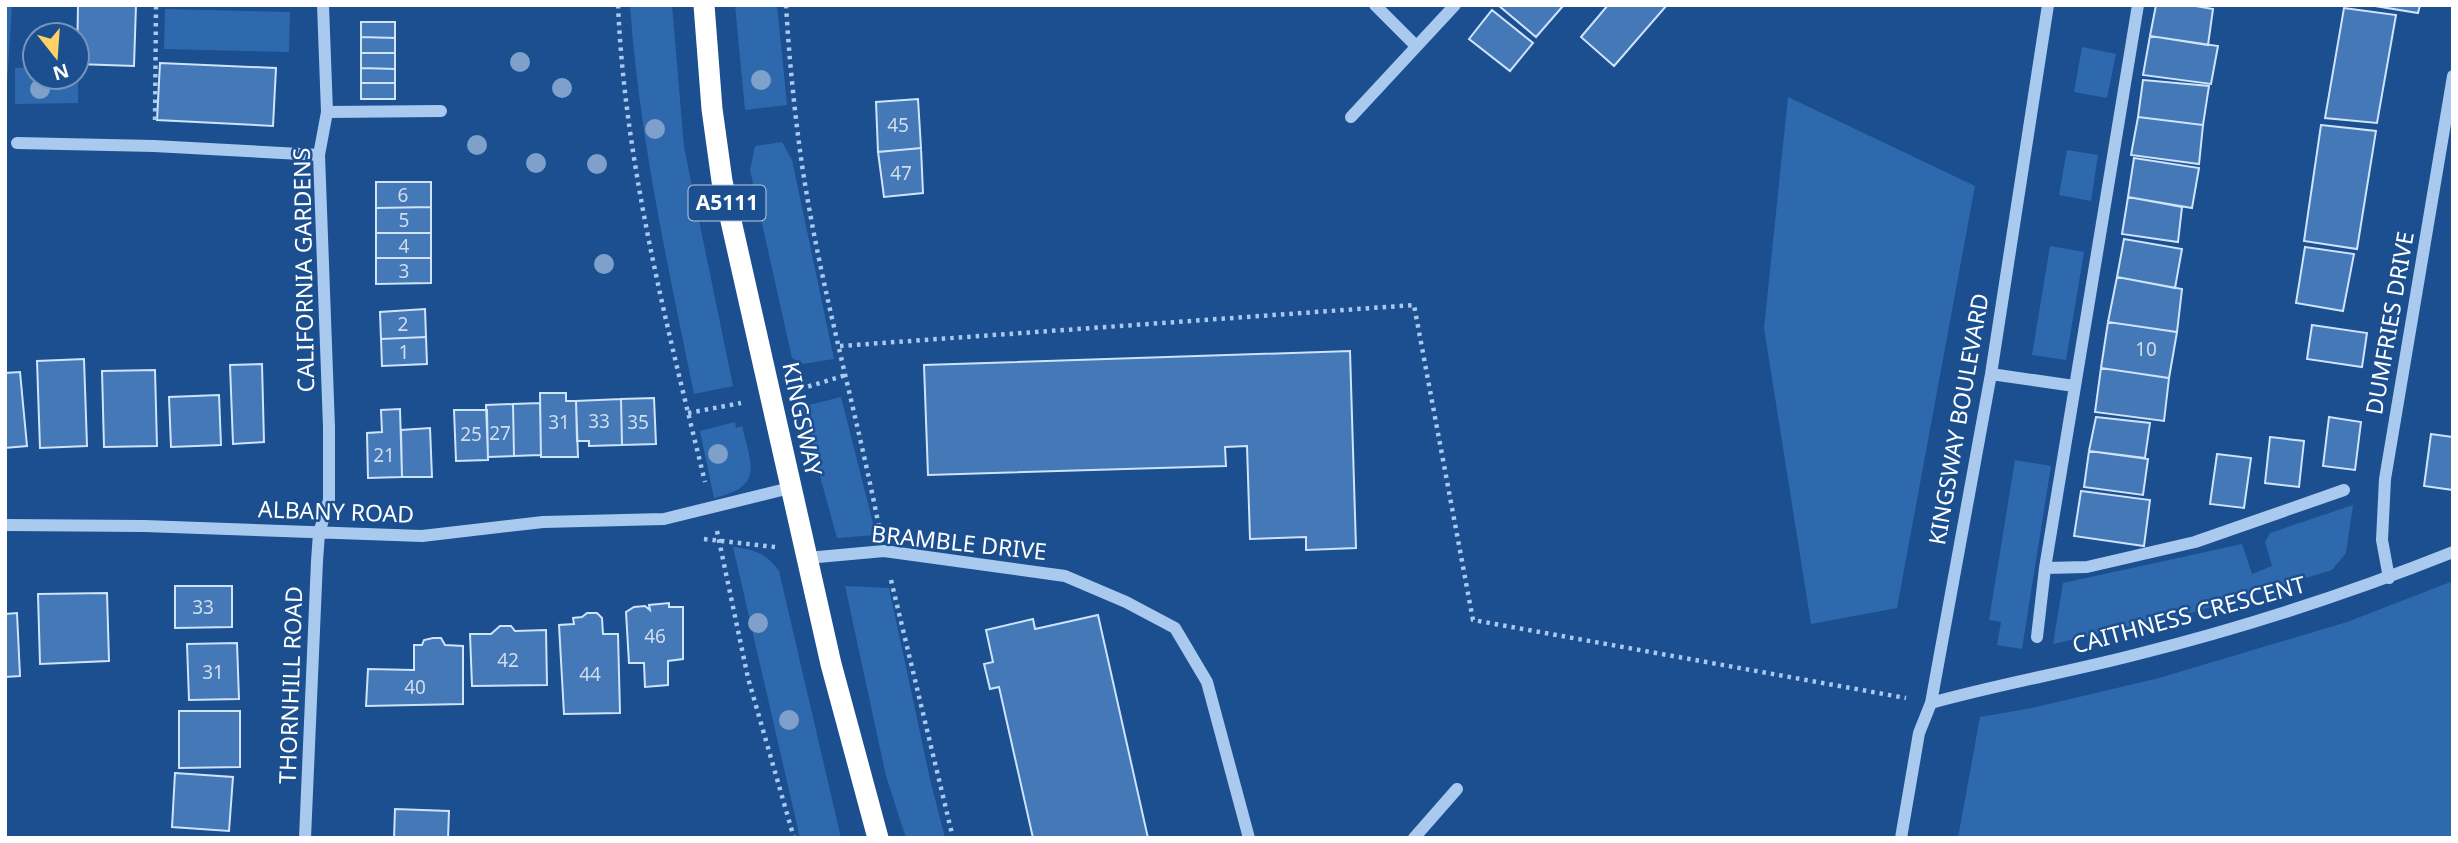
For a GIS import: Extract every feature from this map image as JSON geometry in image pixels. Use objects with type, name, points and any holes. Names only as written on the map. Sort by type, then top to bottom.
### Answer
[{"type":"highway","name":"KINGSWAY","points":[[704,5],[712,108],[722,181],[831,664],[878,838]]},
{"type":"street","name":"CALIFORNIA GARDENS","points":[[319,533],[329,499],[319,155],[327,112],[323,5]]},
{"type":"street","points":[[1375,5],[1416,46]]},
{"type":"street","points":[[1351,117],[1455,5]]},
{"type":"street","name":"KINGSWAY BOULEVARD","points":[[1900,838],[1919,733],[1931,703],[1991,374],[2048,5]]},
{"type":"street","points":[[2037,637],[2045,568],[2074,386],[2138,5]]},
{"type":"street","name":"DUMFRIES DRIVE","points":[[2389,578],[2382,540],[2385,479],[2453,76]]},
{"type":"street","points":[[327,112],[441,111]]},
{"type":"street","points":[[17,143],[154,146],[319,155]]},
{"type":"street","points":[[1991,374],[2074,386]]},
{"type":"street","name":"ALBANY ROAD","points":[[5,525],[145,526],[422,536],[543,522],[664,519],[790,488]]},
{"type":"street","points":[[2045,568],[2087,567],[2195,542],[2344,489]]},
{"type":"street","name":"THORNHILL ROAD","points":[[305,838],[319,533]]},
{"type":"street","name":"BRAMBLE DRIVE","points":[[805,551],[884,551],[1065,576],[1126,602],[1175,628],[1208,682],[1249,838]]},
{"type":"street","name":"CAITHNESS CRESCENT","points":[[1931,703],[1979,689],[2136,655],[2265,620],[2389,578],[2453,552]]},
{"type":"street","points":[[1414,838],[1457,789]]},
{"type":"path","points":[[154,146],[156,5]]},
{"type":"path","points":[[618,5],[620,60],[646,223],[720,542],[748,678],[794,838]]},
{"type":"path","points":[[786,5],[801,159],[824,280],[884,551],[953,838]]},
{"type":"path","points":[[839,346],[1414,305],[1473,620],[1931,703]]},
{"type":"path","points":[[664,519],[690,537],[805,551]]},
{"type":"shaded area","points":[[5,5],[12,5],[5,113]]},
{"type":"shaded area","points":[[630,5],[672,5],[684,147],[733,386],[694,394],[647,152]]},
{"type":"shaded area","points":[[735,5],[777,5],[787,105],[745,110]]},
{"type":"shaded area","points":[[165,9],[290,12],[289,52],[164,49]]},
{"type":"shaded area","points":[[2082,47],[2116,54],[2107,98],[2074,92]]},
{"type":"shaded area","points":[[15,68],[21,68],[21,91],[78,91],[78,103],[15,104]]},
{"type":"shaded area","points":[[1788,97],[1975,186],[1897,608],[1811,624],[1764,328]]},
{"type":"shaded area","points":[[782,142],[792,160],[834,359],[803,364],[792,358],[750,170],[755,146]]},
{"type":"shaded area","points":[[2067,150],[2098,155],[2091,201],[2059,195]]},
{"type":"shaded area","points":[[2050,246],[2084,252],[2066,360],[2032,355]]},
{"type":"shaded area","points":[[841,397],[876,535],[837,538],[801,407]]},
{"type":"shaded area","points":[[735,422],[736,428],[742,426],[749,453],[750,473],[740,488],[714,498],[700,431]]},
{"type":"shaded area","points":[[2015,460],[2051,466],[2022,649],[1997,645],[2001,622],[1989,620]]},
{"type":"shaded area","points":[[2353,505],[2346,553],[2332,570],[2194,612],[2053,644],[2063,583],[2242,544],[2252,574],[2272,566],[2265,542],[2270,533]]},
{"type":"shaded area","points":[[733,547],[759,553],[770,560],[779,571],[841,838],[800,838]]},
{"type":"shaded area","points":[[2453,581],[2453,838],[1958,838],[1980,717],[2032,708],[2159,678],[2347,622]]},
{"type":"shaded area","points":[[845,586],[889,588],[945,838],[906,838],[886,776]]},
{"type":"building","points":[[78,5],[136,5],[134,66],[91,64],[91,21],[78,21]]},
{"type":"building","points":[[1498,5],[1562,5],[1563,6],[1536,37]]},
{"type":"building","points":[[1608,5],[1667,5],[1614,66],[1581,37]]},
{"type":"building","points":[[2156,5],[2190,5],[2213,9],[2208,45],[2150,36]]},
{"type":"building","points":[[2369,5],[2420,5],[2418,13]]},
{"type":"building","points":[[2344,8],[2396,15],[2377,123],[2325,118]]},
{"type":"building","points":[[1492,10],[1533,43],[1510,71],[1469,39]]},
{"type":"building","points":[[361,22],[395,22],[395,38],[361,37]]},
{"type":"building","points":[[2150,36],[2218,46],[2211,84],[2143,75]]},
{"type":"building","points":[[361,37],[395,38],[395,53],[361,53]]},
{"type":"building","points":[[361,53],[395,53],[395,69],[361,68]]},
{"type":"building","points":[[160,63],[276,68],[273,126],[157,120]]},
{"type":"building","points":[[361,68],[395,69],[395,83],[361,83]]},
{"type":"building","points":[[2143,80],[2209,86],[2203,125],[2138,117]]},
{"type":"building","points":[[361,83],[395,83],[395,99],[361,99]]},
{"type":"building","points":[[918,99],[921,148],[878,152],[876,102]]},
{"type":"building","points":[[2138,117],[2203,125],[2199,164],[2131,155]]},
{"type":"building","points":[[2321,125],[2376,131],[2357,249],[2304,241]]},
{"type":"building","points":[[921,148],[923,193],[884,197],[878,152]]},
{"type":"building","points":[[2134,158],[2199,168],[2192,208],[2128,197]]},
{"type":"building","points":[[376,182],[431,182],[431,207],[376,208]]},
{"type":"building","points":[[2128,197],[2182,207],[2178,242],[2122,234]]},
{"type":"building","points":[[431,207],[431,233],[376,233],[376,208]]},
{"type":"building","points":[[376,233],[431,233],[431,258],[376,258]]},
{"type":"building","points":[[2124,239],[2182,249],[2175,288],[2117,277]]},
{"type":"building","points":[[2305,247],[2354,254],[2343,311],[2296,303]]},
{"type":"building","points":[[376,258],[431,258],[431,283],[376,284]]},
{"type":"building","points":[[2117,277],[2182,289],[2177,332],[2108,322]]},
{"type":"building","points":[[425,309],[426,337],[381,339],[380,312]]},
{"type":"building","points":[[2108,322],[2177,332],[2169,378],[2101,368]]},
{"type":"building","points":[[2312,325],[2367,333],[2362,367],[2307,359]]},
{"type":"building","points":[[426,337],[427,364],[382,366],[381,339]]},
{"type":"building","points":[[1350,351],[1356,548],[1306,550],[1306,537],[1250,539],[1247,446],[1225,447],[1226,466],[928,475],[924,365]]},
{"type":"building","points":[[84,359],[87,446],[40,448],[37,361]]},
{"type":"building","points":[[262,364],[264,442],[233,444],[230,365]]},
{"type":"building","points":[[2101,368],[2169,378],[2164,421],[2095,412]]},
{"type":"building","points":[[155,370],[157,446],[104,447],[102,371]]},
{"type":"building","points":[[20,372],[27,446],[5,448],[5,373]]},
{"type":"building","points":[[540,393],[566,393],[566,401],[576,401],[578,457],[541,457]]},
{"type":"building","points":[[219,395],[221,445],[171,447],[169,397]]},
{"type":"building","points":[[654,398],[656,444],[622,445],[621,399]]},
{"type":"building","points":[[621,399],[622,445],[589,446],[589,441],[577,441],[576,401]]},
{"type":"building","points":[[540,403],[541,455],[514,456],[513,404]]},
{"type":"building","points":[[513,404],[514,456],[488,457],[486,405]]},
{"type":"building","points":[[400,409],[402,477],[368,478],[367,433],[382,432],[381,410]]},
{"type":"building","points":[[454,410],[487,410],[488,460],[456,461]]},
{"type":"building","points":[[2096,417],[2150,423],[2145,458],[2089,451]]},
{"type":"building","points":[[2329,417],[2361,422],[2355,470],[2323,466]]},
{"type":"building","points":[[430,428],[432,477],[402,477],[401,430]]},
{"type":"building","points":[[2431,434],[2453,437],[2453,490],[2424,486]]},
{"type":"building","points":[[2270,437],[2304,441],[2299,487],[2265,483]]},
{"type":"building","points":[[2089,451],[2148,459],[2143,495],[2084,487]]},
{"type":"building","points":[[2217,454],[2251,458],[2244,508],[2210,504]]},
{"type":"building","points":[[2081,491],[2150,500],[2144,546],[2074,536]]},
{"type":"building","points":[[175,586],[232,586],[232,627],[175,628]]},
{"type":"building","points":[[107,593],[109,661],[40,664],[38,594]]},
{"type":"building","points":[[669,603],[669,607],[683,607],[683,659],[668,661],[668,685],[645,687],[644,663],[629,663],[626,612],[634,607],[645,606],[650,610],[649,605]]},
{"type":"building","points":[[17,613],[20,676],[5,677],[5,614]]},
{"type":"building","points":[[597,613],[602,618],[603,634],[618,634],[620,713],[564,714],[559,625],[574,624],[573,618]]},
{"type":"building","points":[[1098,615],[1148,838],[1033,838],[999,687],[990,689],[984,664],[993,662],[986,630],[1033,619],[1035,629]]},
{"type":"building","points":[[500,626],[511,626],[515,631],[546,630],[547,685],[472,686],[470,634],[491,634]]},
{"type":"building","points":[[441,638],[445,645],[463,646],[463,704],[366,706],[368,669],[414,670],[414,645],[422,645],[424,640]]},
{"type":"building","points":[[237,643],[239,699],[189,700],[187,644]]},
{"type":"building","points":[[179,711],[240,711],[240,767],[179,768]]},
{"type":"building","points":[[175,773],[233,777],[229,831],[172,827]]},
{"type":"building","points":[[395,809],[449,811],[448,838],[394,838]]}]
